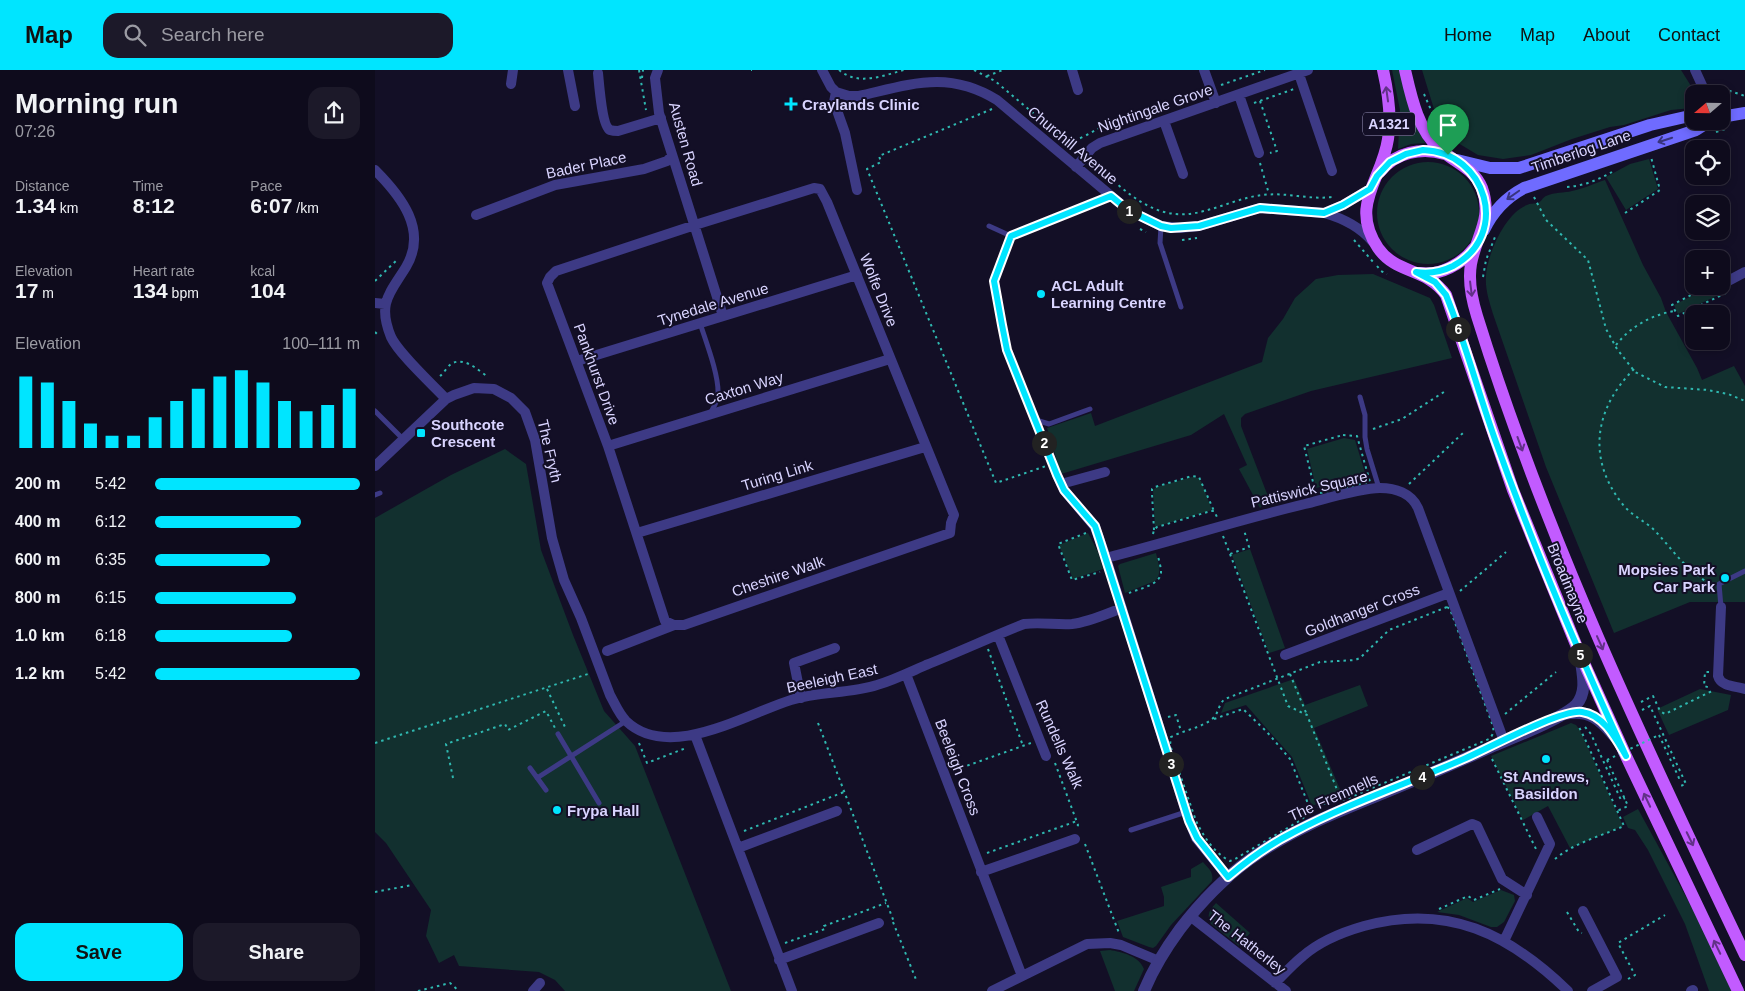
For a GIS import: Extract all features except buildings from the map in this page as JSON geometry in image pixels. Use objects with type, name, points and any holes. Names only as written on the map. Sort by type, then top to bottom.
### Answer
[{"type":"main road","name":"Broadmayne","points":[[1383,70],[1389,107],[1389,138],[1367,200],[1367,221],[1371,234],[1378,247],[1393,262],[1435,282],[1446,295],[1497,445],[1534,544],[1579,652],[1626,756],[1738,991]]},
{"type":"main road","name":"Broadmayne","points":[[1405,70],[1425,129],[1434,144],[1453,153],[1472,173],[1482,189],[1486,203],[1486,215],[1471,266],[1471,288],[1495,372],[1540,496],[1590,620],[1618,685],[1745,955]]},
{"type":"main road","points":[[1730,116],[1745,113]]},
{"type":"main road","name":"Timberlog Lane","points":[[1453,153],[1490,168],[1519,168],[1650,125],[1685,117]]},
{"type":"main road","name":"Timberlog Lane","points":[[1479,239],[1498,207],[1524,188],[1695,130]]},
{"type":"main road","name":"Broadmayne","points":[[1377,176],[1390,162],[1414,152],[1434,151],[1453,153]]},
{"type":"main road","name":"Broadmayne","points":[[1416,272],[1433,273],[1449,268],[1465,258],[1479,239]]},
{"type":"street","points":[[511,84],[513,70]]},
{"type":"street","points":[[568,70],[575,106]]},
{"type":"street","name":"Austen Road","points":[[657,70],[656,85],[661,118],[723,316]]},
{"type":"street","points":[[822,70],[831,87],[836,92],[834,102],[845,133],[857,190]]},
{"type":"street","points":[[1072,70],[1078,90]]},
{"type":"street","points":[[1204,70],[1216,103]]},
{"type":"street","points":[[1696,70],[1704,85]]},
{"type":"street","points":[[598,72],[605,121],[609,129],[618,131],[661,118]]},
{"type":"street","points":[[1305,72],[1331,171]]},
{"type":"street","name":"Nightingale Grove","points":[[1076,167],[1095,145],[1305,72]]},
{"type":"street","name":"Churchill Avenue","points":[[836,92],[849,96],[859,96],[934,78],[965,81],[985,91],[1128,210],[1161,226],[1180,228],[1199,226],[1260,208],[1324,213],[1340,218],[1359,229],[1378,247]]},
{"type":"street","points":[[1239,95],[1259,153]]},
{"type":"street","points":[[1164,121],[1183,174]]},
{"type":"street","name":"Bader Place","points":[[476,215],[555,184],[644,169],[667,161],[672,156]]},
{"type":"street","points":[[375,170],[394,190],[404,205],[409,214],[415,242],[406,266],[380,303],[391,337],[397,348],[446,400]]},
{"type":"street","name":"Wolfe Drive","points":[[695,225],[814,188],[820,189],[857,275],[954,515],[951,523]]},
{"type":"street","name":"Churchill Avenue","points":[[1324,213],[1343,205],[1370,189]]},
{"type":"street","name":"Pankhurst Drive","points":[[674,625],[665,620],[608,446],[547,283],[556,271],[695,225]]},
{"type":"street","points":[[1730,280],[1745,272]]},
{"type":"street","name":"Tynedale Avenue","points":[[577,361],[857,275]]},
{"type":"street","name":"Caxton Way","points":[[608,446],[890,359]]},
{"type":"street","name":"The Fryth","points":[[375,466],[446,400],[454,395],[474,388],[494,389],[511,398],[525,412],[535,440],[552,538],[564,580],[581,618]]},
{"type":"street","name":"Turing Link","points":[[637,533],[925,447]]},
{"type":"street","points":[[1105,472],[1059,480],[1076,505],[1095,526],[1186,812],[1197,838],[1228,877]]},
{"type":"street","name":"Pattiswick Square","points":[[1106,558],[1263,514],[1326,499],[1379,488],[1397,491],[1410,497],[1415,502],[1452,594],[1504,741]]},
{"type":"street","name":"Cheshire Walk","points":[[607,651],[674,625],[684,624],[950,533],[951,523]]},
{"type":"street","name":"Goldhanger Cross","points":[[1285,655],[1452,594]]},
{"type":"street","points":[[1721,607],[1719,680],[1722,683],[1745,689]]},
{"type":"street","name":"Beeleigh East","points":[[581,618],[595,656],[596,671],[626,720],[639,730],[671,737],[695,735],[715,730],[801,698],[875,686],[1024,624],[1071,624],[1086,622],[1121,608]]},
{"type":"street","name":"Rundells Walk","points":[[998,635],[1046,756]]},
{"type":"street","points":[[801,698],[794,663],[835,648]]},
{"type":"street","name":"The Fremnells","points":[[1144,991],[1159,961],[1190,916],[1217,887],[1249,860],[1293,832],[1562,715],[1581,698],[1583,676],[1579,652]]},
{"type":"street","name":"Beeleigh Cross","points":[[906,674],[1022,976]]},
{"type":"street","name":"The Fremnells","points":[[1562,715],[1581,712],[1604,723],[1626,756]]},
{"type":"street","points":[[695,735],[791,991]]},
{"type":"street","points":[[738,848],[837,811]]},
{"type":"street","points":[[1504,942],[1550,844],[1537,817]]},
{"type":"street","points":[[1417,850],[1472,824],[1477,826],[1502,879],[1527,895]]},
{"type":"street","points":[[981,872],[1080,837]]},
{"type":"street","points":[[1583,911],[1617,977],[1592,991]]},
{"type":"street","name":"The Hatherley","points":[[1190,916],[1285,991]]},
{"type":"street","points":[[1275,983],[1303,956],[1323,943],[1355,928],[1390,920],[1429,918],[1454,921],[1479,929],[1504,942],[1528,956],[1568,991]]},
{"type":"street","points":[[779,960],[879,923]]},
{"type":"street","points":[[992,991],[1078,948],[1097,943],[1121,945],[1159,961]]},
{"type":"lane","points":[[989,226],[1011,236],[1111,196]]},
{"type":"lane","points":[[1161,226],[1160,243],[1181,306]]},
{"type":"lane","points":[[1011,236],[994,281],[1007,350],[1036,420],[1049,424],[1090,409]]},
{"type":"lane","points":[[700,323],[718,384],[719,395],[717,403],[709,415]]},
{"type":"lane","points":[[1360,397],[1365,415],[1366,443],[1379,488]]},
{"type":"lane","points":[[375,411],[404,440]]},
{"type":"lane","points":[[1721,607],[1719,584],[1745,571]]},
{"type":"lane","points":[[537,778],[626,720]]},
{"type":"lane","points":[[558,734],[599,803]]},
{"type":"lane","points":[[530,768],[545,790]]},
{"type":"lane","points":[[1131,830],[1186,812]]},
{"type":"path","points":[[639,70],[646,110]]},
{"type":"path","points":[[641,80],[643,70]]},
{"type":"path","points":[[839,70],[848,76],[864,80],[903,70]]},
{"type":"path","points":[[973,70],[987,76],[1077,149]]},
{"type":"path","points":[[987,76],[1004,70]]},
{"type":"path","points":[[1214,87],[1265,70]]},
{"type":"path","points":[[1249,104],[1294,88]]},
{"type":"path","points":[[1423,90],[1438,126],[1453,153]]},
{"type":"path","points":[[1730,91],[1745,96]]},
{"type":"path","points":[[992,109],[879,156],[881,162],[867,169],[996,483],[1052,464]]},
{"type":"path","points":[[1625,213],[1660,190],[1651,155]]},
{"type":"path","points":[[1093,163],[1141,203],[1158,211],[1171,214],[1196,213],[1263,195],[1315,199],[1333,197]]},
{"type":"path","points":[[1529,199],[1539,194]]},
{"type":"path","points":[[1534,197],[1546,220],[1588,260],[1606,329],[1634,370],[1665,387],[1708,390],[1745,400]]},
{"type":"path","points":[[1483,283],[1486,260],[1496,234]]},
{"type":"path","points":[[1181,240],[1199,238]]},
{"type":"path","points":[[1352,238],[1381,271],[1390,275]]},
{"type":"path","points":[[375,281],[399,258]]},
{"type":"path","points":[[1691,295],[1672,305],[1678,316],[1721,295]]},
{"type":"path","points":[[1616,345],[1635,326],[1648,319],[1675,310]]},
{"type":"path","points":[[375,332],[381,338]]},
{"type":"path","points":[[435,376],[442,375],[450,365],[459,362],[470,365],[492,380]]},
{"type":"path","points":[[1634,370],[1618,389],[1600,424],[1599,456],[1613,489],[1625,506],[1651,527],[1690,570],[1710,584],[1712,588]]},
{"type":"path","points":[[1369,431],[1402,419],[1447,390]]},
{"type":"path","points":[[1036,420],[1059,480]]},
{"type":"path","points":[[1405,487],[1464,432]]},
{"type":"path","points":[[1313,496],[1369,482],[1357,436],[1343,435],[1304,446],[1316,494]]},
{"type":"path","points":[[1154,539],[1152,488],[1155,486],[1192,476],[1199,477],[1219,520]]},
{"type":"path","points":[[1154,530],[1214,511]]},
{"type":"path","points":[[1230,554],[1249,547],[1243,528]]},
{"type":"path","points":[[1089,534],[1088,532],[1058,544],[1072,580],[1105,570]]},
{"type":"path","points":[[1220,533],[1223,536],[1288,706],[1307,715]]},
{"type":"path","points":[[1125,594],[1156,582],[1160,578],[1161,572],[1157,551]]},
{"type":"path","points":[[1452,594],[1506,552]]},
{"type":"path","points":[[1211,720],[1225,699],[1320,662],[1355,660],[1389,630],[1444,608],[1450,609],[1494,730],[1492,736],[1489,739],[1346,799],[1328,802],[1235,860],[1230,861],[1225,858],[1201,832],[1170,745],[1171,737],[1243,709],[1267,732],[1290,759],[1311,811]]},
{"type":"path","points":[[991,644],[987,646],[1023,746]]},
{"type":"path","points":[[594,680],[596,671]]},
{"type":"path","points":[[375,743],[596,671]]},
{"type":"path","points":[[1501,717],[1556,672]]},
{"type":"path","points":[[1638,703],[1653,696],[1660,711],[1665,714],[1668,713],[1716,689],[1704,686],[1705,672],[1713,672]]},
{"type":"path","points":[[1290,674],[1341,800]]},
{"type":"path","points":[[547,688],[565,727]]},
{"type":"path","points":[[1644,716],[1642,710],[1650,706],[1686,784],[1678,787],[1681,793]]},
{"type":"path","points":[[453,778],[446,744],[505,724],[509,730],[546,711],[558,734]]},
{"type":"path","points":[[1164,713],[1166,718],[1176,715],[1181,732]]},
{"type":"path","points":[[818,723],[917,982]]},
{"type":"path","points":[[1553,862],[1566,852],[1624,826],[1578,724],[1583,725],[1591,734],[1621,800],[1625,798]]},
{"type":"path","points":[[1653,734],[1657,743]]},
{"type":"path","points":[[1617,811],[1628,806],[1607,760],[1659,734],[1679,778],[1683,777]]},
{"type":"path","points":[[948,773],[1035,741]]},
{"type":"path","points":[[1490,755],[1538,853]]},
{"type":"path","name":"Rundells Walk","points":[[1046,756],[1053,760],[1077,821],[1080,837]]},
{"type":"path","points":[[738,833],[844,792]]},
{"type":"path","points":[[980,856],[1077,821]]},
{"type":"path","points":[[1078,825],[1080,837],[1121,938]]},
{"type":"path","points":[[375,892],[412,885]]},
{"type":"path","points":[[1438,910],[1467,896],[1474,900],[1506,888]]},
{"type":"path","points":[[780,945],[825,929],[824,926],[887,902]]},
{"type":"path","points":[[1567,912],[1579,932],[1582,933],[1588,930]]},
{"type":"path","points":[[1628,979],[1635,975],[1618,943],[1665,915]]},
{"type":"path","points":[[418,991],[451,983],[459,991]]},
{"type":"green space","points":[[1392,70],[1402,70],[1425,143],[1411,144],[1398,149],[1400,110]]},
{"type":"green space","points":[[1422,70],[1681,70],[1690,85],[1685,85],[1685,109],[1671,110],[1624,125],[1610,127],[1531,155],[1503,159],[1478,155],[1453,140],[1438,122]]},
{"type":"green space","points":[[1649,159],[1658,189],[1626,210],[1606,177],[1630,164]]},
{"type":"green space","points":[[1428,162],[1448,166],[1464,177],[1475,193],[1479,213],[1475,233],[1464,249],[1448,260],[1428,264],[1408,260],[1392,249],[1381,233],[1377,213],[1381,193],[1392,177],[1408,166]]},
{"type":"green space","points":[[1605,180],[1643,265],[1702,380],[1734,366],[1745,386],[1745,602],[1690,602],[1614,633],[1546,467],[1493,314],[1486,281],[1487,267],[1494,246],[1511,217],[1519,209],[1528,204],[1538,203],[1549,195],[1576,190]]},
{"type":"green space","points":[[1373,274],[1430,298],[1452,358],[1311,391],[1245,414],[1241,418],[1241,426],[1269,499],[1260,508],[1239,469],[1247,465],[1224,414],[1191,435],[1061,474],[1047,428],[1091,413],[1095,426],[1262,362],[1268,338],[1283,319],[1295,298],[1316,279],[1338,275]]},
{"type":"green space","points":[[1693,295],[1719,295],[1697,305],[1685,305],[1685,311],[1678,314],[1674,305]]},
{"type":"green space","points":[[1344,438],[1355,440],[1366,476],[1316,488],[1307,449]]},
{"type":"green space","points":[[505,449],[526,464],[541,550],[573,635],[604,711],[635,746],[731,991],[565,991],[555,980],[539,972],[459,966],[454,955],[439,963],[426,936],[431,910],[386,843],[375,832],[375,518],[451,475]]},
{"type":"green space","points":[[1192,477],[1198,478],[1201,481],[1212,510],[1155,527],[1153,490],[1156,487]]},
{"type":"green space","points":[[1088,533],[1098,552],[1103,569],[1073,579],[1059,545]]},
{"type":"green space","points":[[1250,549],[1285,648],[1269,653],[1232,555]]},
{"type":"green space","points":[[1156,553],[1159,575],[1155,581],[1125,593],[1118,566]]},
{"type":"green space","points":[[1294,679],[1305,705],[1360,685],[1368,706],[1314,728],[1342,794],[1312,806],[1292,757],[1246,705],[1221,713],[1225,703]]},
{"type":"green space","points":[[1700,689],[1731,695],[1728,710],[1669,735],[1657,709]]},
{"type":"green space","points":[[1571,723],[1580,730],[1623,826],[1570,848],[1548,806],[1523,820],[1491,756]]},
{"type":"green space","points":[[1638,809],[1697,917],[1732,991],[1709,991],[1685,924],[1648,850],[1635,830],[1628,828],[1623,817]]},
{"type":"green space","points":[[1203,862],[1209,868],[1212,881],[1171,925],[1156,946],[1153,948],[1149,947],[1123,937],[1117,921],[1164,906],[1161,887],[1191,877],[1191,869]]},
{"type":"green space","points":[[1501,890],[1514,895],[1515,901],[1504,922],[1497,927],[1491,927],[1459,915],[1437,912],[1467,898],[1473,902]]},
{"type":"green space","points":[[1216,903],[1250,933],[1239,946],[1211,924],[1209,912]]},
{"type":"green space","points":[[1110,950],[1130,955],[1142,965],[1144,969],[1134,991],[1115,991],[1100,951]]},
{"type":"place","name":"Craylands Clinic","points":[[791,104]]},
{"type":"place","name":"ACL Adult Learning Centre","points":[[1041,294]]},
{"type":"place","name":"Southcote Crescent","points":[[421,433]]},
{"type":"place","name":"Mopsies Park Car Park","points":[[1725,578]]},
{"type":"place","name":"St Andrews, Basildon","points":[[1546,759]]},
{"type":"place","name":"Frypa Hall","points":[[557,810]]},
{"type":"route","points":[[1423,150],[1448,155],[1472,173],[1482,189],[1486,203],[1486,215],[1481,236],[1465,258],[1449,268],[1425,274],[1416,272],[1430,278],[1446,295],[1497,445],[1534,544],[1579,652],[1626,756],[1604,723],[1581,712],[1562,715],[1293,832],[1249,860],[1228,877],[1197,838],[1183,806],[1095,526],[1064,490],[1057,475],[1007,350],[994,281],[1011,236],[1111,196],[1128,210],[1161,226],[1171,228],[1189,228],[1209,224],[1260,208],[1324,213],[1334,210],[1370,189],[1382,168],[1397,158],[1423,150]]}]
